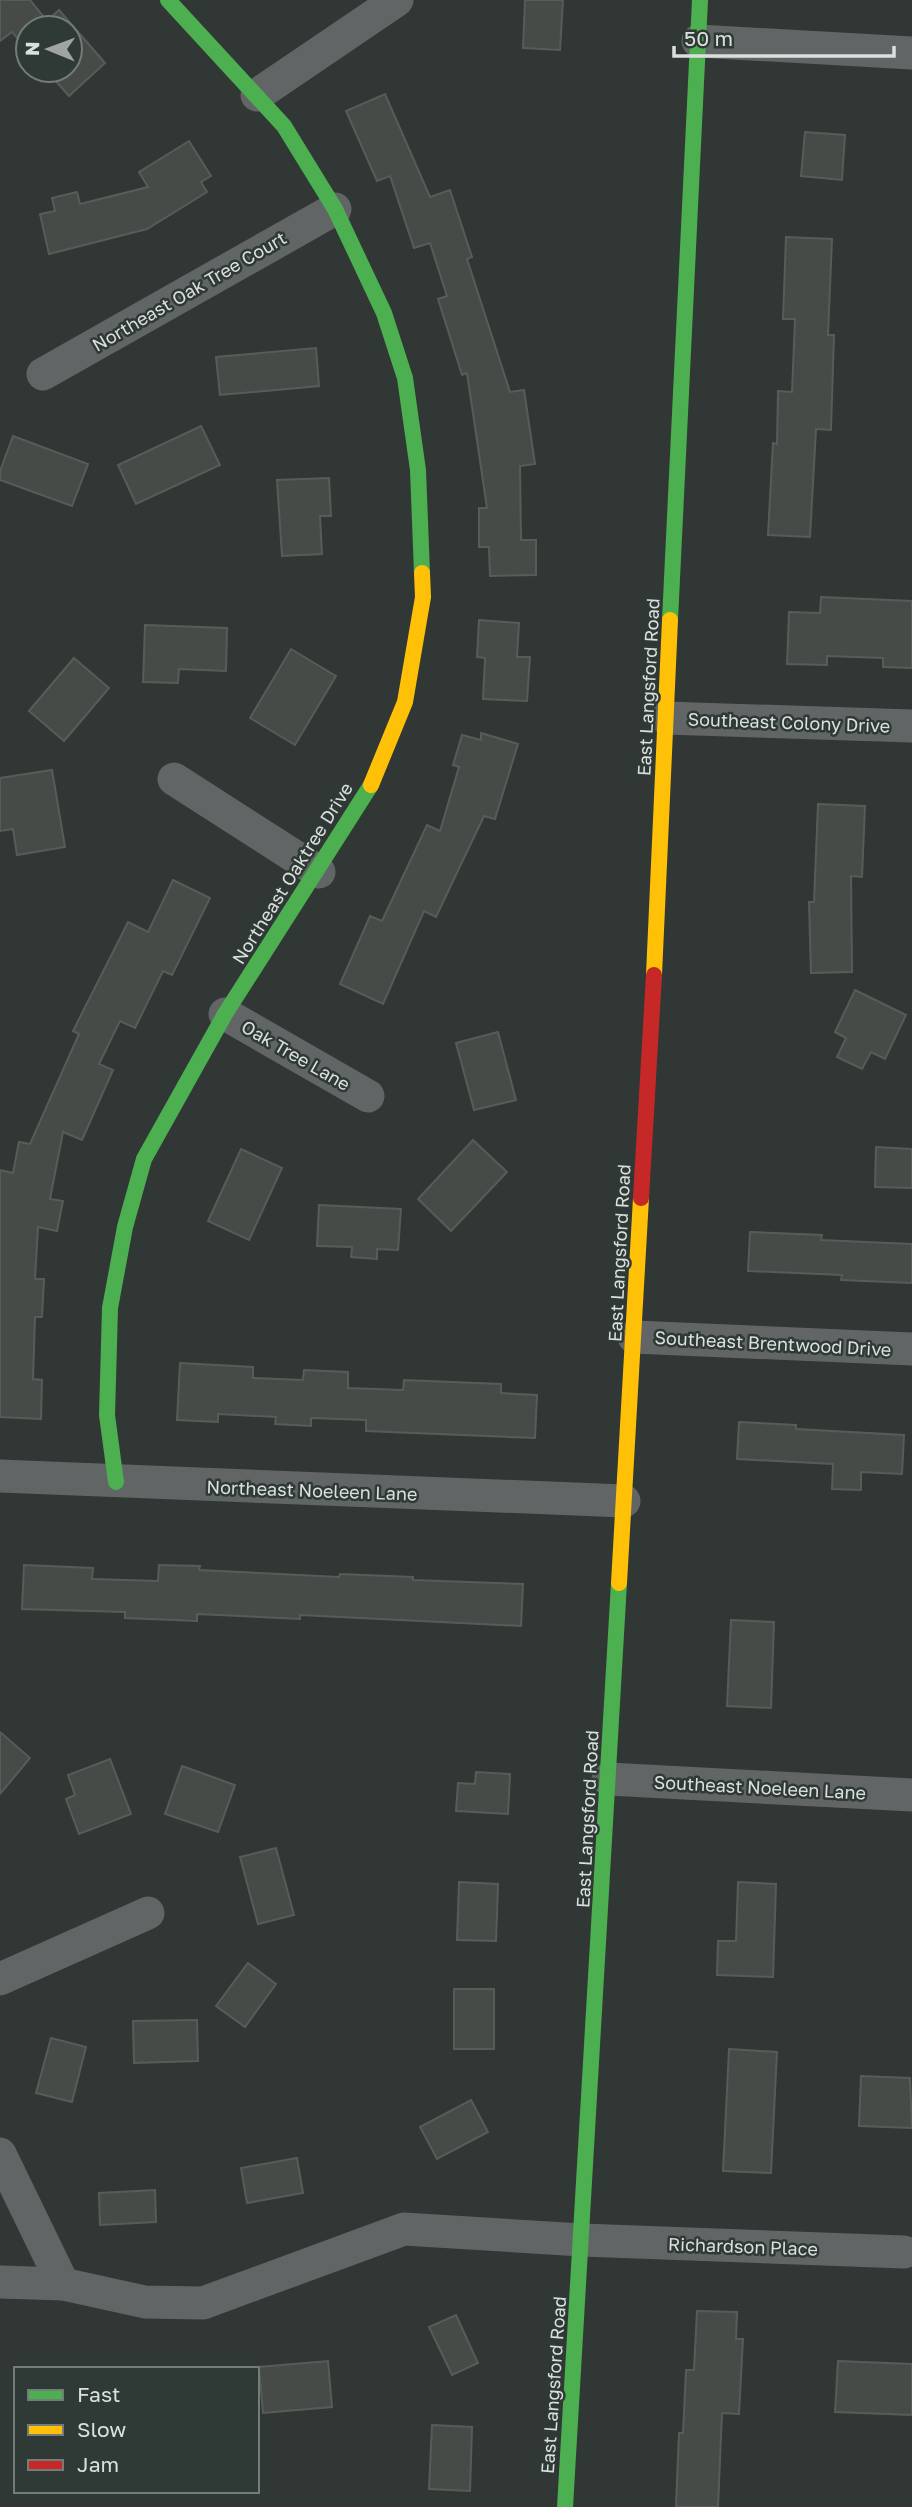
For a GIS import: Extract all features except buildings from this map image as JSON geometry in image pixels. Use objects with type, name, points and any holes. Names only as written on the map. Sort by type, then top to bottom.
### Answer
[{"type":"street","name":"Northeast Oaktree Drive","points":[[116,1482],[107,1415],[110,1308],[125,1227],[144,1159],[225,1014],[367,794],[405,702],[423,597],[418,470],[405,378],[384,313],[335,209],[284,126],[168,0]]},
{"type":"street","points":[[257,95],[397,0]]},
{"type":"street","name":"East Langsford Road","points":[[565,2507],[634,1337],[700,0]]},
{"type":"street","points":[[698,41],[912,53]]},
{"type":"street","name":"Northeast Oak Tree Court","points":[[43,374],[335,209]]},
{"type":"street","name":"Southeast Colony Drive","points":[[666,718],[912,726]]},
{"type":"street","points":[[174,779],[318,872]]},
{"type":"street","name":"Oak Tree Lane","points":[[225,1014],[368,1096]]},
{"type":"street","name":"Southeast Brentwood Drive","points":[[634,1337],[912,1349]]},
{"type":"street","name":"Northeast Noeleen Lane","points":[[0,1476],[624,1501]]},
{"type":"street","name":"Southeast Noeleen Lane","points":[[608,1779],[912,1795]]},
{"type":"street","points":[[0,1979],[148,1913]]},
{"type":"street","points":[[0,2154],[63,2284]]},
{"type":"street","name":"Richardson Place","points":[[0,2282],[63,2284],[145,2302],[203,2303],[404,2229],[582,2240],[904,2252]]},
{"type":"traffic: fast","points":[[168,0],[284,126],[335,209],[384,313],[405,378],[418,470],[422,573]]},
{"type":"traffic: fast","points":[[670,620],[700,0]]},
{"type":"traffic: fast","points":[[116,1482],[107,1415],[110,1308],[125,1227],[144,1159],[225,1014],[371,785]]},
{"type":"traffic: fast","points":[[565,2507],[619,1583]]},
{"type":"traffic: slow","points":[[371,785],[405,702],[423,597],[422,573]]},
{"type":"traffic: slow","points":[[654,975],[670,620]]},
{"type":"traffic: slow","points":[[619,1583],[641,1198]]},
{"type":"traffic: jam","points":[[641,1198],[654,975]]}]
